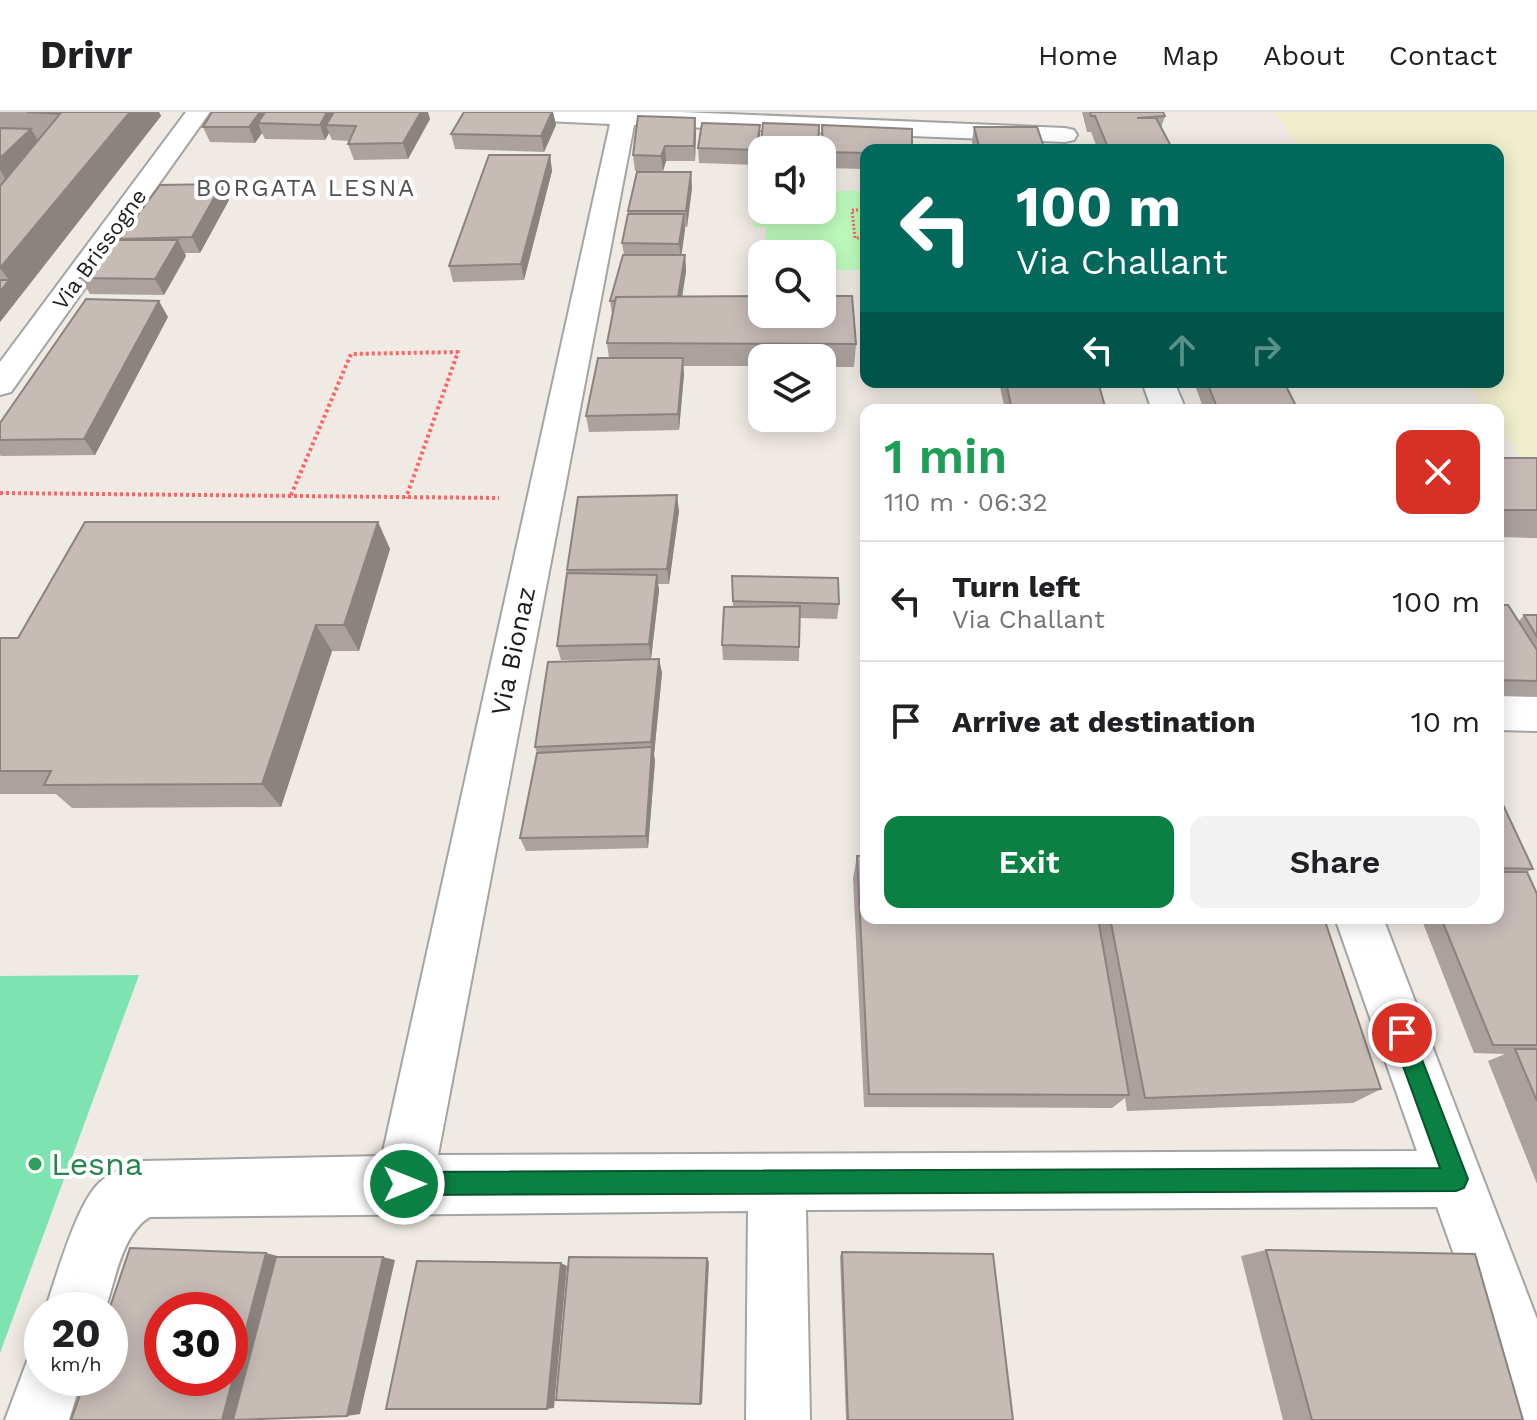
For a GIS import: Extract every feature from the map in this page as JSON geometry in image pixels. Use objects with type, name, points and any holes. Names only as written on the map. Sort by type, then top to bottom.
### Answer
[{"type":"street","name":"Via Brissogne","points":[[0,385],[198,112]]},
{"type":"street","points":[[503,112],[1064,132]]},
{"type":"street","name":"Via Bionaz","points":[[404,1184],[623,118]]},
{"type":"street","points":[[1504,713],[1537,714]]},
{"type":"street","points":[[1361,924],[1537,1401]]},
{"type":"street","points":[[81,1292],[102,1232],[119,1203],[144,1189],[404,1184],[1456,1179]]},
{"type":"street","points":[[777,1184],[778,1420]]},
{"type":"street","points":[[37,1420],[45,1396]]},
{"type":"path","points":[[860,210],[852,210],[855,238],[860,238]]},
{"type":"path","points":[[291,496],[351,354],[458,352],[406,498]]},
{"type":"path","points":[[0,493],[545,499]]},
{"type":"green space","points":[[1275,112],[1537,112],[1537,481],[1504,434],[1504,404],[1482,404],[1471,388],[1504,388],[1504,144],[1298,144]]},
{"type":"green space","points":[[836,191],[860,191],[860,270],[836,270],[836,240],[766,240],[766,227],[753,227],[753,224],[836,224]]},
{"type":"green space","name":"Lesna","points":[[139,975],[0,1353],[0,976]]},
{"type":"building","points":[[27,112],[130,112],[0,268],[0,186],[60,114]]},
{"type":"building","points":[[212,112],[260,112],[249,127],[203,127]]},
{"type":"building","points":[[265,112],[327,112],[320,125],[258,123]]},
{"type":"building","points":[[334,112],[421,112],[403,143],[348,144],[356,126],[326,125]]},
{"type":"building","points":[[464,112],[552,112],[541,136],[451,134]]},
{"type":"building","points":[[1090,112],[1163,112],[1165,116],[1137,118],[1156,118],[1170,144],[1107,144],[1095,116],[1091,116]]},
{"type":"building","points":[[638,116],[695,118],[694,146],[665,146],[661,156],[633,155]]},
{"type":"building","points":[[702,123],[760,125],[758,136],[748,136],[748,150],[698,148]]},
{"type":"building","points":[[763,123],[819,125],[819,136],[762,136]]},
{"type":"building","points":[[822,125],[912,129],[912,144],[860,144],[860,153],[836,152],[836,136],[822,136]]},
{"type":"building","points":[[974,127],[1037,127],[1043,144],[978,144]]},
{"type":"building","points":[[0,128],[31,129],[0,158]]},
{"type":"building","points":[[489,155],[550,155],[521,264],[449,266]]},
{"type":"building","points":[[637,172],[691,172],[686,211],[628,211]]},
{"type":"building","points":[[222,184],[192,237],[120,239],[160,185]]},
{"type":"building","points":[[628,214],[684,214],[679,244],[622,243]]},
{"type":"building","points":[[109,240],[178,240],[155,279],[80,278]]},
{"type":"building","points":[[623,255],[685,255],[678,297],[616,297],[615,301],[610,301]]},
{"type":"building","points":[[0,280],[9,280],[0,292]]},
{"type":"building","points":[[748,296],[748,328],[836,328],[836,296],[852,296],[856,344],[607,343],[616,297]]},
{"type":"building","points":[[86,299],[159,301],[84,439],[0,440],[0,423]]},
{"type":"building","points":[[598,358],[683,358],[678,414],[586,416]]},
{"type":"building","points":[[1007,388],[1100,388],[1104,404],[1011,404]]},
{"type":"building","points":[[1209,388],[1287,388],[1295,404],[1216,404]]},
{"type":"building","points":[[1504,458],[1537,458],[1537,510],[1504,510]]},
{"type":"building","points":[[677,495],[667,569],[567,570],[578,497]]},
{"type":"building","points":[[85,522],[378,522],[344,625],[316,625],[262,784],[44,785],[51,771],[0,771],[0,638],[18,638]]},
{"type":"building","points":[[567,573],[657,575],[649,644],[557,646]]},
{"type":"building","points":[[732,576],[838,578],[839,604],[733,601]]},
{"type":"building","points":[[1504,605],[1508,605],[1537,650],[1537,681],[1504,680]]},
{"type":"building","points":[[800,606],[799,647],[722,645],[724,607]]},
{"type":"building","points":[[1524,615],[1537,615],[1537,637]]},
{"type":"building","points":[[659,659],[651,742],[535,747],[548,662]]},
{"type":"building","points":[[652,747],[646,836],[520,838],[537,753]]},
{"type":"building","points":[[1504,807],[1533,869],[1504,868]]},
{"type":"building","points":[[857,856],[860,856],[860,916]]},
{"type":"building","points":[[1504,872],[1527,872],[1537,894],[1537,1045],[1493,1045],[1443,924],[1504,924]]},
{"type":"building","points":[[860,924],[1099,924],[1129,1095],[869,1094]]},
{"type":"building","points":[[1111,924],[1326,924],[1381,1089],[1145,1098]]},
{"type":"building","points":[[1515,1049],[1537,1049],[1537,1101]]},
{"type":"building","points":[[130,1248],[266,1253],[248,1321],[248,1292],[144,1292],[144,1396],[228,1396],[222,1420],[71,1420],[80,1396],[128,1396],[128,1292],[115,1292]]},
{"type":"building","points":[[1266,1250],[1475,1254],[1523,1420],[1312,1420]]},
{"type":"building","points":[[842,1252],[993,1254],[1013,1420],[848,1420]]},
{"type":"building","points":[[276,1257],[383,1257],[347,1416],[233,1420],[239,1396],[248,1396],[248,1363]]},
{"type":"building","points":[[569,1257],[707,1258],[700,1404],[556,1400]]},
{"type":"building","points":[[417,1261],[561,1263],[547,1409],[386,1409]]},
{"type":"place","name":"Lesna","points":[[35,1164]]},
{"type":"district","name":"BORGATA LESNA","points":[[306,188]]},
{"type":"route","points":[[404,1184],[1456,1179],[1402,1033]]}]
